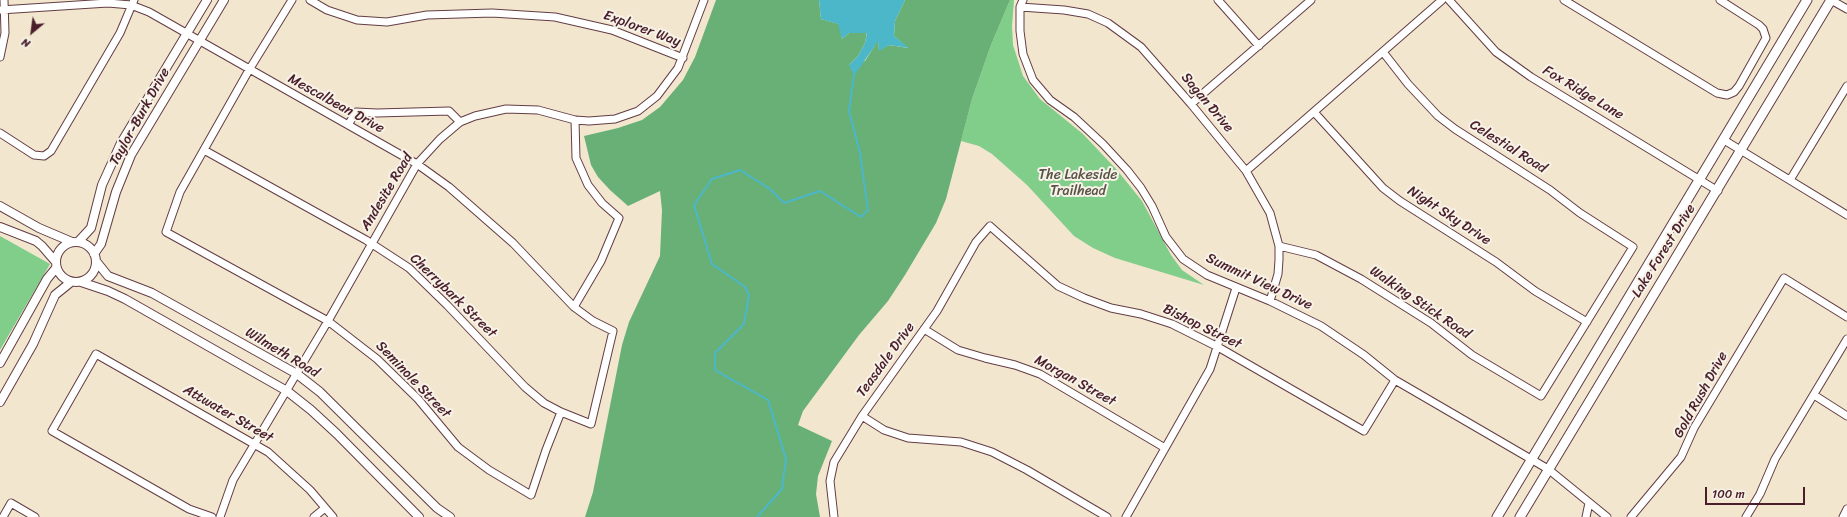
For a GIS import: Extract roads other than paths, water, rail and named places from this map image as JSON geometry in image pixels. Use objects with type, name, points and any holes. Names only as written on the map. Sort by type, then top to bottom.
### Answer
[{"type":"main road","name":"Lake Forest Drive","points":[[1497,517],[1807,0]]},
{"type":"main road","name":"Lake Forest Drive","points":[[1520,517],[1718,191],[1831,0]]},
{"type":"street","points":[[0,57],[5,34],[3,10],[4,0]]},
{"type":"street","name":"Taylor-Burk Drive","points":[[75,242],[91,228],[102,185],[121,143],[207,0]]},
{"type":"street","name":"Taylor-Burk Drive","points":[[95,258],[101,244],[118,186],[131,155],[224,0]]},
{"type":"street","points":[[204,150],[249,70],[292,0]]},
{"type":"street","name":"Explorer Way","points":[[310,0],[327,10],[357,20],[380,22],[427,15],[492,13],[555,16],[612,30],[683,58]]},
{"type":"street","name":"Andesite Road","points":[[220,517],[233,480],[328,322],[371,243],[417,164],[440,139],[460,122],[475,116],[506,109],[538,110],[575,120],[589,121],[615,119],[638,111],[657,96],[683,58],[704,0]]},
{"type":"street","points":[[1218,0],[1259,46]]},
{"type":"street","points":[[1191,104],[1311,0]]},
{"type":"street","points":[[1246,171],[1442,0]]},
{"type":"street","name":"Fox Ridge Lane","points":[[1449,0],[1496,52],[1531,77],[1718,191]]},
{"type":"street","points":[[1564,0],[1717,93],[1723,95],[1734,92],[1766,38],[1763,30],[1752,20],[1720,0]]},
{"type":"street","points":[[1831,0],[1847,9]]},
{"type":"street","points":[[0,133],[34,155],[44,156],[51,151],[120,33],[132,2]]},
{"type":"street","name":"Mescalbean Drive","points":[[3,10],[132,2],[188,33],[249,70],[417,164],[450,186],[512,243],[574,307],[593,321],[613,331],[591,424]]},
{"type":"street","name":"Sagan Drive","points":[[1022,4],[1082,13],[1108,23],[1141,47],[1191,104],[1246,171],[1270,213],[1279,246],[1278,274],[1270,301]]},
{"type":"street","name":"Summit View Drive","points":[[1022,4],[1020,31],[1023,54],[1033,80],[1050,100],[1074,117],[1097,138],[1127,170],[1141,188],[1152,206],[1166,237],[1184,259],[1207,275],[1270,301],[1321,326],[1364,355],[1395,380],[1548,469],[1607,517]]},
{"type":"street","name":"Celestial Road","points":[[1383,52],[1438,116],[1455,129],[1550,190],[1580,213],[1633,247],[1587,322]]},
{"type":"street","points":[[1790,180],[1847,86]]},
{"type":"street","points":[[348,125],[356,112],[377,113],[449,111],[460,122]]},
{"type":"street","name":"Night Sky Drive","points":[[1314,112],[1383,188],[1400,201],[1496,262],[1535,291],[1587,322]]},
{"type":"street","points":[[574,307],[601,261],[619,218],[602,203],[588,185],[576,158],[575,120]]},
{"type":"street","points":[[1724,140],[1847,215]]},
{"type":"street","name":"Seminole Street","points":[[204,150],[180,192],[166,232],[328,322],[377,359],[418,399],[458,447],[489,470],[531,495],[561,412]]},
{"type":"street","name":"Cherrybark Street","points":[[204,150],[371,243],[409,268],[447,305],[525,387],[544,403],[561,412],[591,424]]},
{"type":"street","points":[[0,206],[49,233],[88,246],[95,258],[96,267],[90,277],[81,282]]},
{"type":"street","name":"Teasdale Drive","points":[[834,517],[830,480],[834,462],[862,416],[924,330],[976,242],[990,226]]},
{"type":"street","name":"Bishop Street","points":[[990,226],[1058,286],[1111,308],[1141,314],[1172,324],[1218,347],[1364,431],[1395,380]]},
{"type":"street","points":[[0,227],[36,241],[42,246],[56,265],[62,277],[71,282],[81,282],[108,291],[125,299],[286,392],[337,434],[419,517]]},
{"type":"street","points":[[0,363],[56,265],[60,249],[75,242]]},
{"type":"street","name":"Walking Stick Road","points":[[1279,246],[1316,255],[1349,272],[1431,323],[1472,355],[1541,396],[1587,322]]},
{"type":"street","name":"Wilmeth Road","points":[[95,258],[108,276],[152,293],[297,374],[320,392],[437,508],[450,517]]},
{"type":"street","name":"Gold Rush Drive","points":[[1631,517],[1682,457],[1694,428],[1784,278],[1847,317]]},
{"type":"street","points":[[0,402],[33,344],[55,295],[71,282]]},
{"type":"street","points":[[1126,517],[1210,369],[1236,288]]},
{"type":"street","name":"Morgan Street","points":[[924,330],[958,350],[985,358],[1015,364],[1040,374],[1165,448]]},
{"type":"street","points":[[1746,517],[1760,494],[1775,459],[1847,339]]},
{"type":"street","name":"Attwater Street","points":[[212,517],[189,509],[52,431],[96,354],[256,443],[297,476],[332,517]]},
{"type":"street","points":[[1814,395],[1847,416]]},
{"type":"street","points":[[862,416],[884,430],[908,438],[961,442],[992,452],[1027,470],[1107,517]]},
{"type":"street","points":[[3,517],[11,503],[35,517]]},
{"type":"street","points":[[1586,517],[1589,503]]},
{"type":"street","points":[[314,517],[325,508]]},
{"type":"street","points":[[1843,517],[1847,509]]},
{"type":"water","points":[[819,0],[905,0],[895,21],[894,36],[909,48],[889,45],[879,51],[878,41],[854,76],[849,65],[858,56],[865,43],[867,33],[849,33],[842,39],[838,24],[821,19]]},
{"type":"waterway","points":[[757,517],[782,489],[786,459],[768,400],[715,370],[715,353],[744,324],[749,295],[745,287],[712,264],[694,205],[712,179],[740,170],[770,189],[784,203],[820,191],[861,217],[868,210],[860,153],[849,111],[854,74]]},
{"type":"park label","name":"The Lakeside Trailhead","points":[[1078,184]]}]
